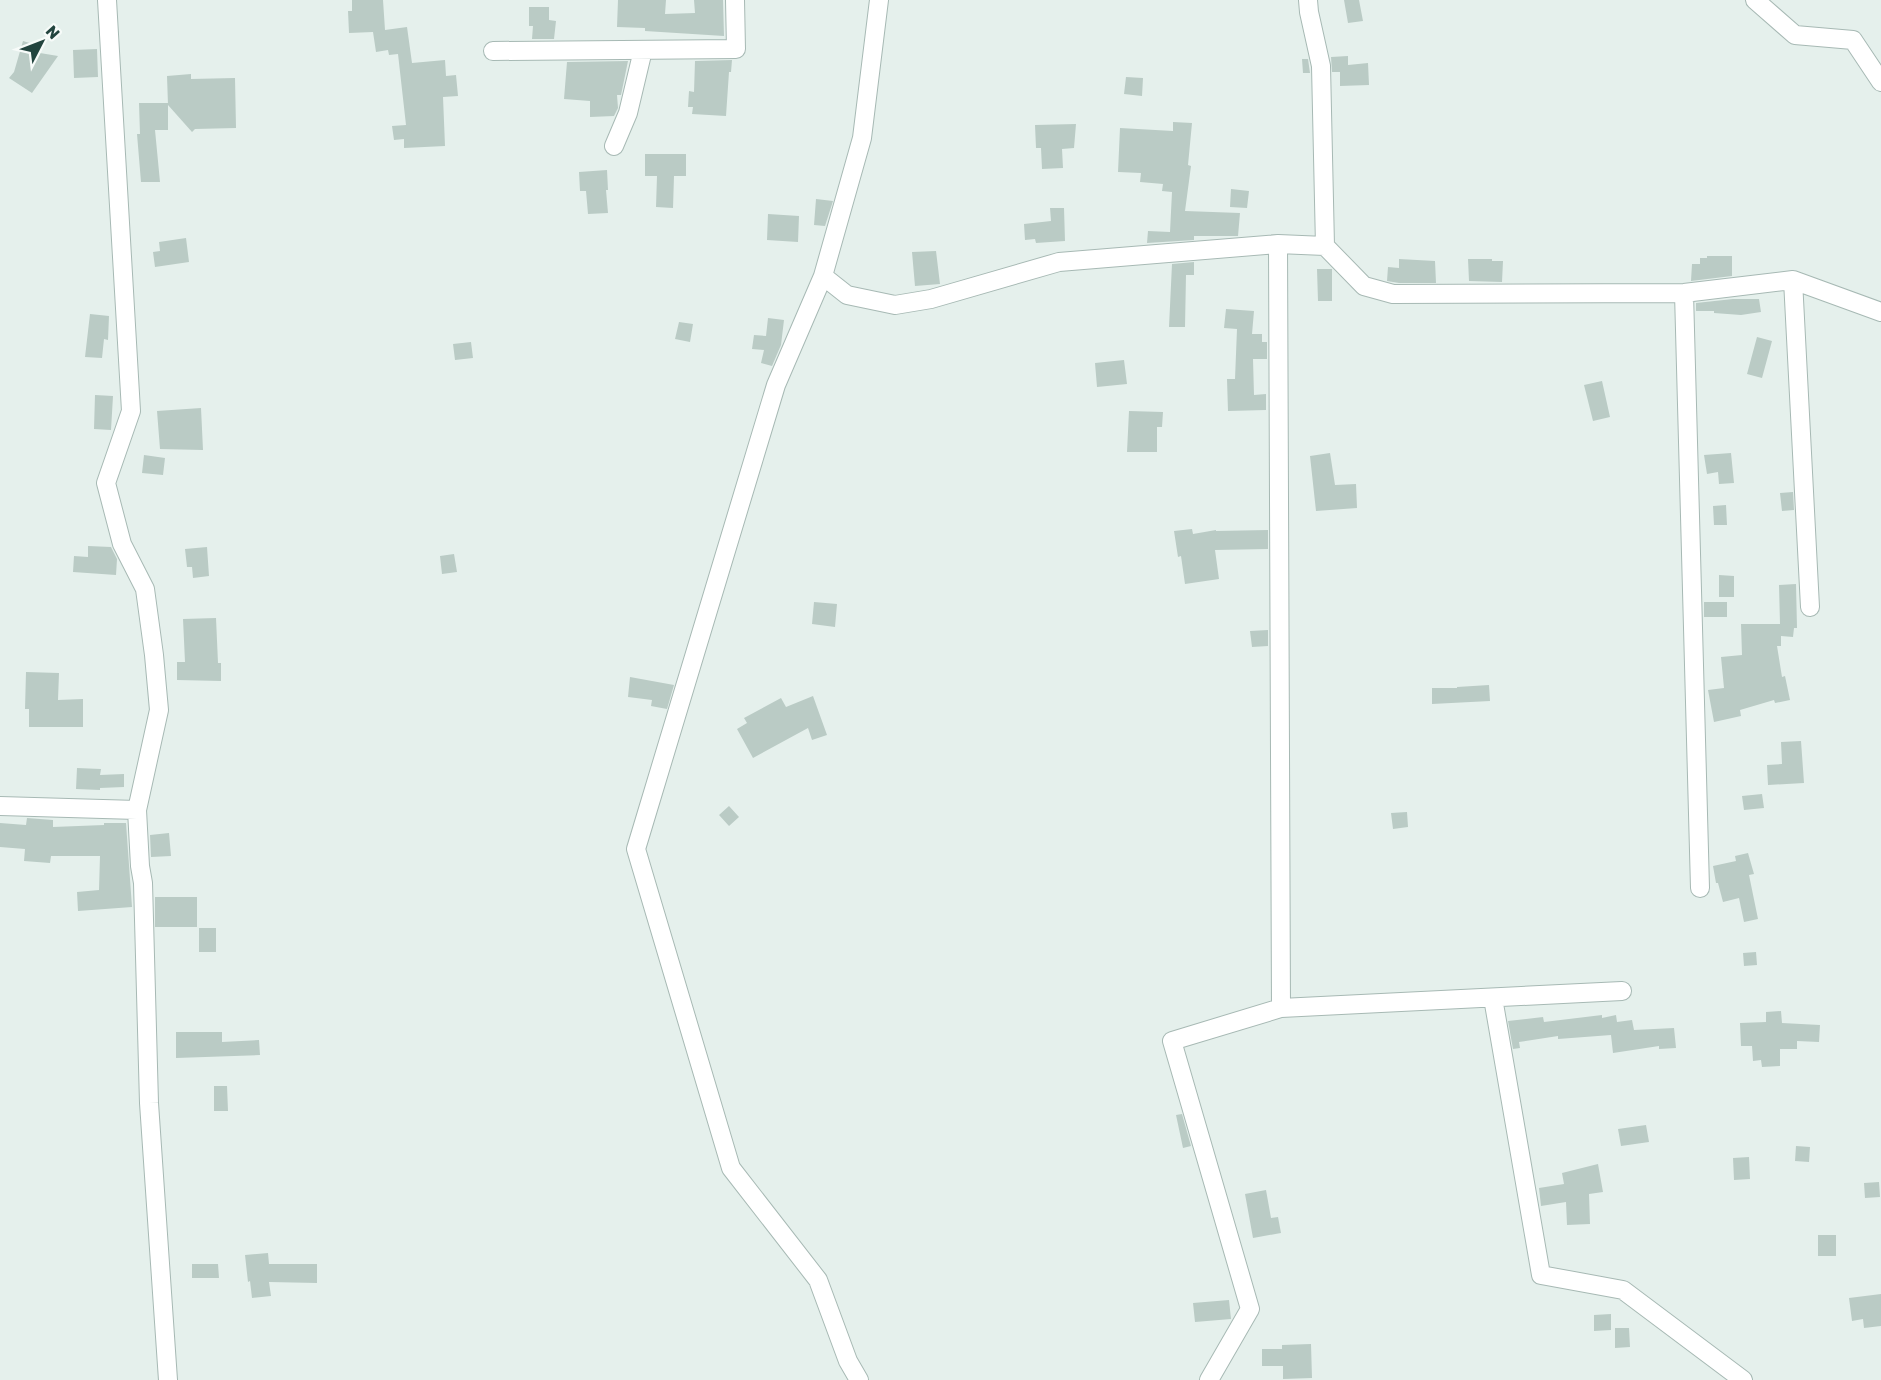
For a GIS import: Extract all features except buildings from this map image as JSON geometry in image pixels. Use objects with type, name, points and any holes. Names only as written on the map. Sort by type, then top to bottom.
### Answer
[{"type":"street","points":[[107,0],[130,411],[106,483],[122,544],[145,588],[159,710],[137,810],[143,883],[149,1103],[168,1380]]},
{"type":"street","points":[[493,51],[736,50],[735,0]]},
{"type":"street","points":[[859,1380],[848,1361],[818,1280],[731,1168],[636,849],[776,385],[823,276],[862,138],[879,0]]},
{"type":"street","points":[[1308,0],[1308,12],[1321,66],[1325,246],[1364,286],[1393,294],[1684,293],[1792,280],[1881,312]]},
{"type":"street","points":[[1755,0],[1795,35],[1852,40],[1881,82]]},
{"type":"street","points":[[614,146],[628,113],[643,50]]},
{"type":"street","points":[[823,276],[847,295],[895,305],[931,298],[1059,262],[1278,244],[1325,246]]},
{"type":"street","points":[[1278,244],[1281,1008]]},
{"type":"street","points":[[1792,280],[1810,607]]},
{"type":"street","points":[[1684,293],[1700,888]]},
{"type":"street","points":[[0,806],[137,810]]},
{"type":"street","points":[[1209,1380],[1250,1309],[1172,1041],[1281,1008],[1622,991]]},
{"type":"street","points":[[1492,998],[1541,1275],[1623,1290],[1743,1380]]}]
